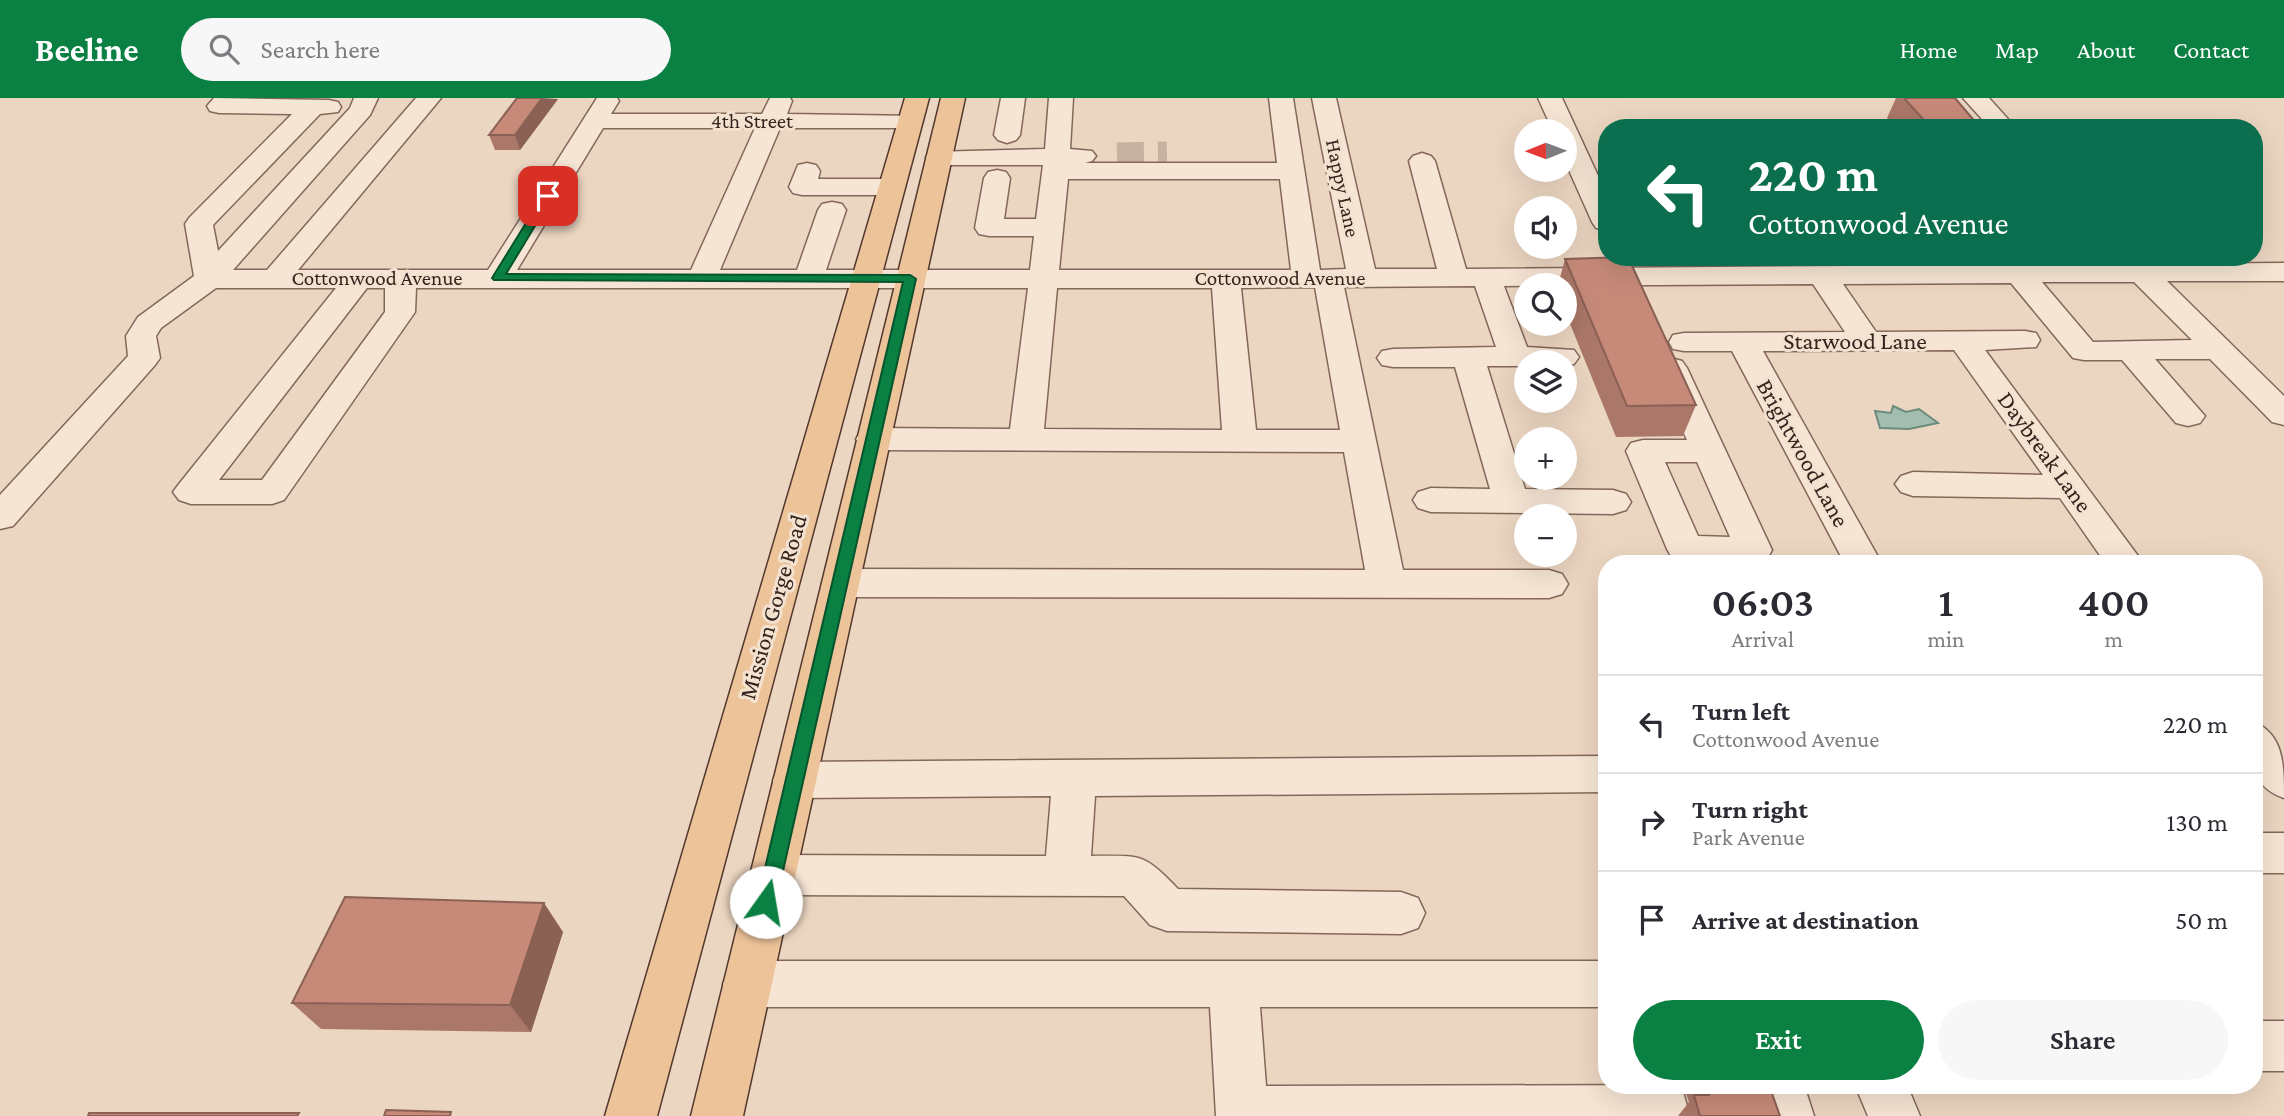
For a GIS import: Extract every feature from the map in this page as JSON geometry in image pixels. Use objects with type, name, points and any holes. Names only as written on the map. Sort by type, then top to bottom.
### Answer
[{"type":"main road","points":[[717,1116],[953,98]]},
{"type":"main road","name":"Mission Gorge Road","points":[[631,1116],[913,109]]},
{"type":"street","points":[[228,98],[219,106],[313,107],[364,102]]},
{"type":"street","points":[[275,279],[429,98]]},
{"type":"street","points":[[498,278],[608,98]]},
{"type":"street","points":[[811,121],[820,98]]},
{"type":"street","points":[[1007,135],[1013,98]]},
{"type":"street","points":[[1026,439],[1061,98]]},
{"type":"street","points":[[1281,98],[1290,171],[1360,441],[1387,585]]},
{"type":"street","name":"Happy Lane","points":[[1324,98],[1362,277]]},
{"type":"street","points":[[1550,98],[1598,204]]},
{"type":"street","points":[[1975,98],[1995,119]]},
{"type":"street","points":[[0,517],[144,358],[141,336],[149,323],[209,279],[364,102]]},
{"type":"street","points":[[209,279],[199,224],[313,107]]},
{"type":"street","name":"4th Street","points":[[594,121],[777,110],[811,121],[913,109]]},
{"type":"street","points":[[702,278],[777,110]]},
{"type":"street","points":[[1167,155],[1202,155],[1203,171]]},
{"type":"street","points":[[1056,164],[1117,156]]},
{"type":"street","points":[[939,157],[1203,171],[1290,171]]},
{"type":"street","points":[[1422,161],[1454,276]]},
{"type":"street","points":[[807,171],[802,187],[890,198]]},
{"type":"street","points":[[997,178],[989,228],[1049,227]]},
{"type":"street","points":[[786,210],[832,210],[890,198]]},
{"type":"street","points":[[808,279],[832,210]]},
{"type":"street","name":"Cottonwood Avenue","points":[[209,279],[1226,279],[1454,276],[1632,278],[2093,266]]},
{"type":"street","points":[[2135,266],[2221,349],[2284,415]]},
{"type":"street","name":"Cottonwood Avenue","points":[[2155,266],[2284,272]]},
{"type":"street","points":[[2011,268],[2084,351],[2221,349]]},
{"type":"street","points":[[1822,275],[1867,341]]},
{"type":"street","points":[[1486,276],[1514,353]]},
{"type":"street","points":[[359,278],[191,492],[272,492],[400,312],[400,288],[408,279]]},
{"type":"street","points":[[1226,279],[1240,441]]},
{"type":"street","name":"Starwood Lane","points":[[1708,451],[1671,340],[2025,340]]},
{"type":"street","name":"Daybreak Lane","points":[[1963,341],[2120,555]]},
{"type":"street","name":"Brightwood Lane","points":[[1743,342],[1859,555]]},
{"type":"street","points":[[2130,350],[2188,415]]},
{"type":"street","points":[[1393,358],[1469,359],[1514,356]]},
{"type":"street","points":[[1469,359],[1511,501]]},
{"type":"street","points":[[251,415],[327,415]]},
{"type":"street","points":[[873,439],[1360,441]]},
{"type":"street","points":[[1913,484],[2070,486]]},
{"type":"street","points":[[1431,500],[1612,502]]},
{"type":"street","points":[[841,583],[1549,584]]},
{"type":"street","points":[[2263,751],[2284,780]]},
{"type":"street","points":[[795,780],[1598,774]]},
{"type":"street","points":[[1067,876],[1074,778]]},
{"type":"street","points":[[2263,853],[2284,853]]},
{"type":"street","points":[[773,875],[1135,876],[1167,910],[1401,913]]},
{"type":"street","points":[[747,984],[1598,984]]},
{"type":"street","points":[[1234,985],[1241,1112],[1660,1105]]},
{"type":"street","points":[[2263,1046],[2284,1046]]},
{"type":"street","points":[[1781,1094],[1788,1116]]},
{"type":"street","points":[[1885,1094],[1894,1116]]},
{"type":"shaded area","points":[[1893,406],[1906,412],[1919,409],[1938,423],[1909,429],[1880,428],[1875,411],[1891,413]]},
{"type":"building","points":[[517,98],[542,98],[515,135],[489,135]]},
{"type":"building","points":[[1904,98],[1955,98],[1973,119],[1923,119]]},
{"type":"building","points":[[1598,258],[1598,266],[1632,266],[1696,405],[1627,406],[1577,287],[1577,273],[1571,273],[1565,259]]},
{"type":"building","points":[[345,897],[544,903],[510,1005],[292,1003]]},
{"type":"building","points":[[1772,1094],[1780,1116],[1700,1116],[1694,1095]]},
{"type":"building","points":[[386,1110],[451,1112],[450,1116],[384,1116]]},
{"type":"building","points":[[89,1113],[299,1113],[297,1116],[88,1116]]},
{"type":"tunnel","points":[[1117,156],[1167,155]]},
{"type":"route","points":[[548,196],[498,278],[910,279],[766,902]]}]
